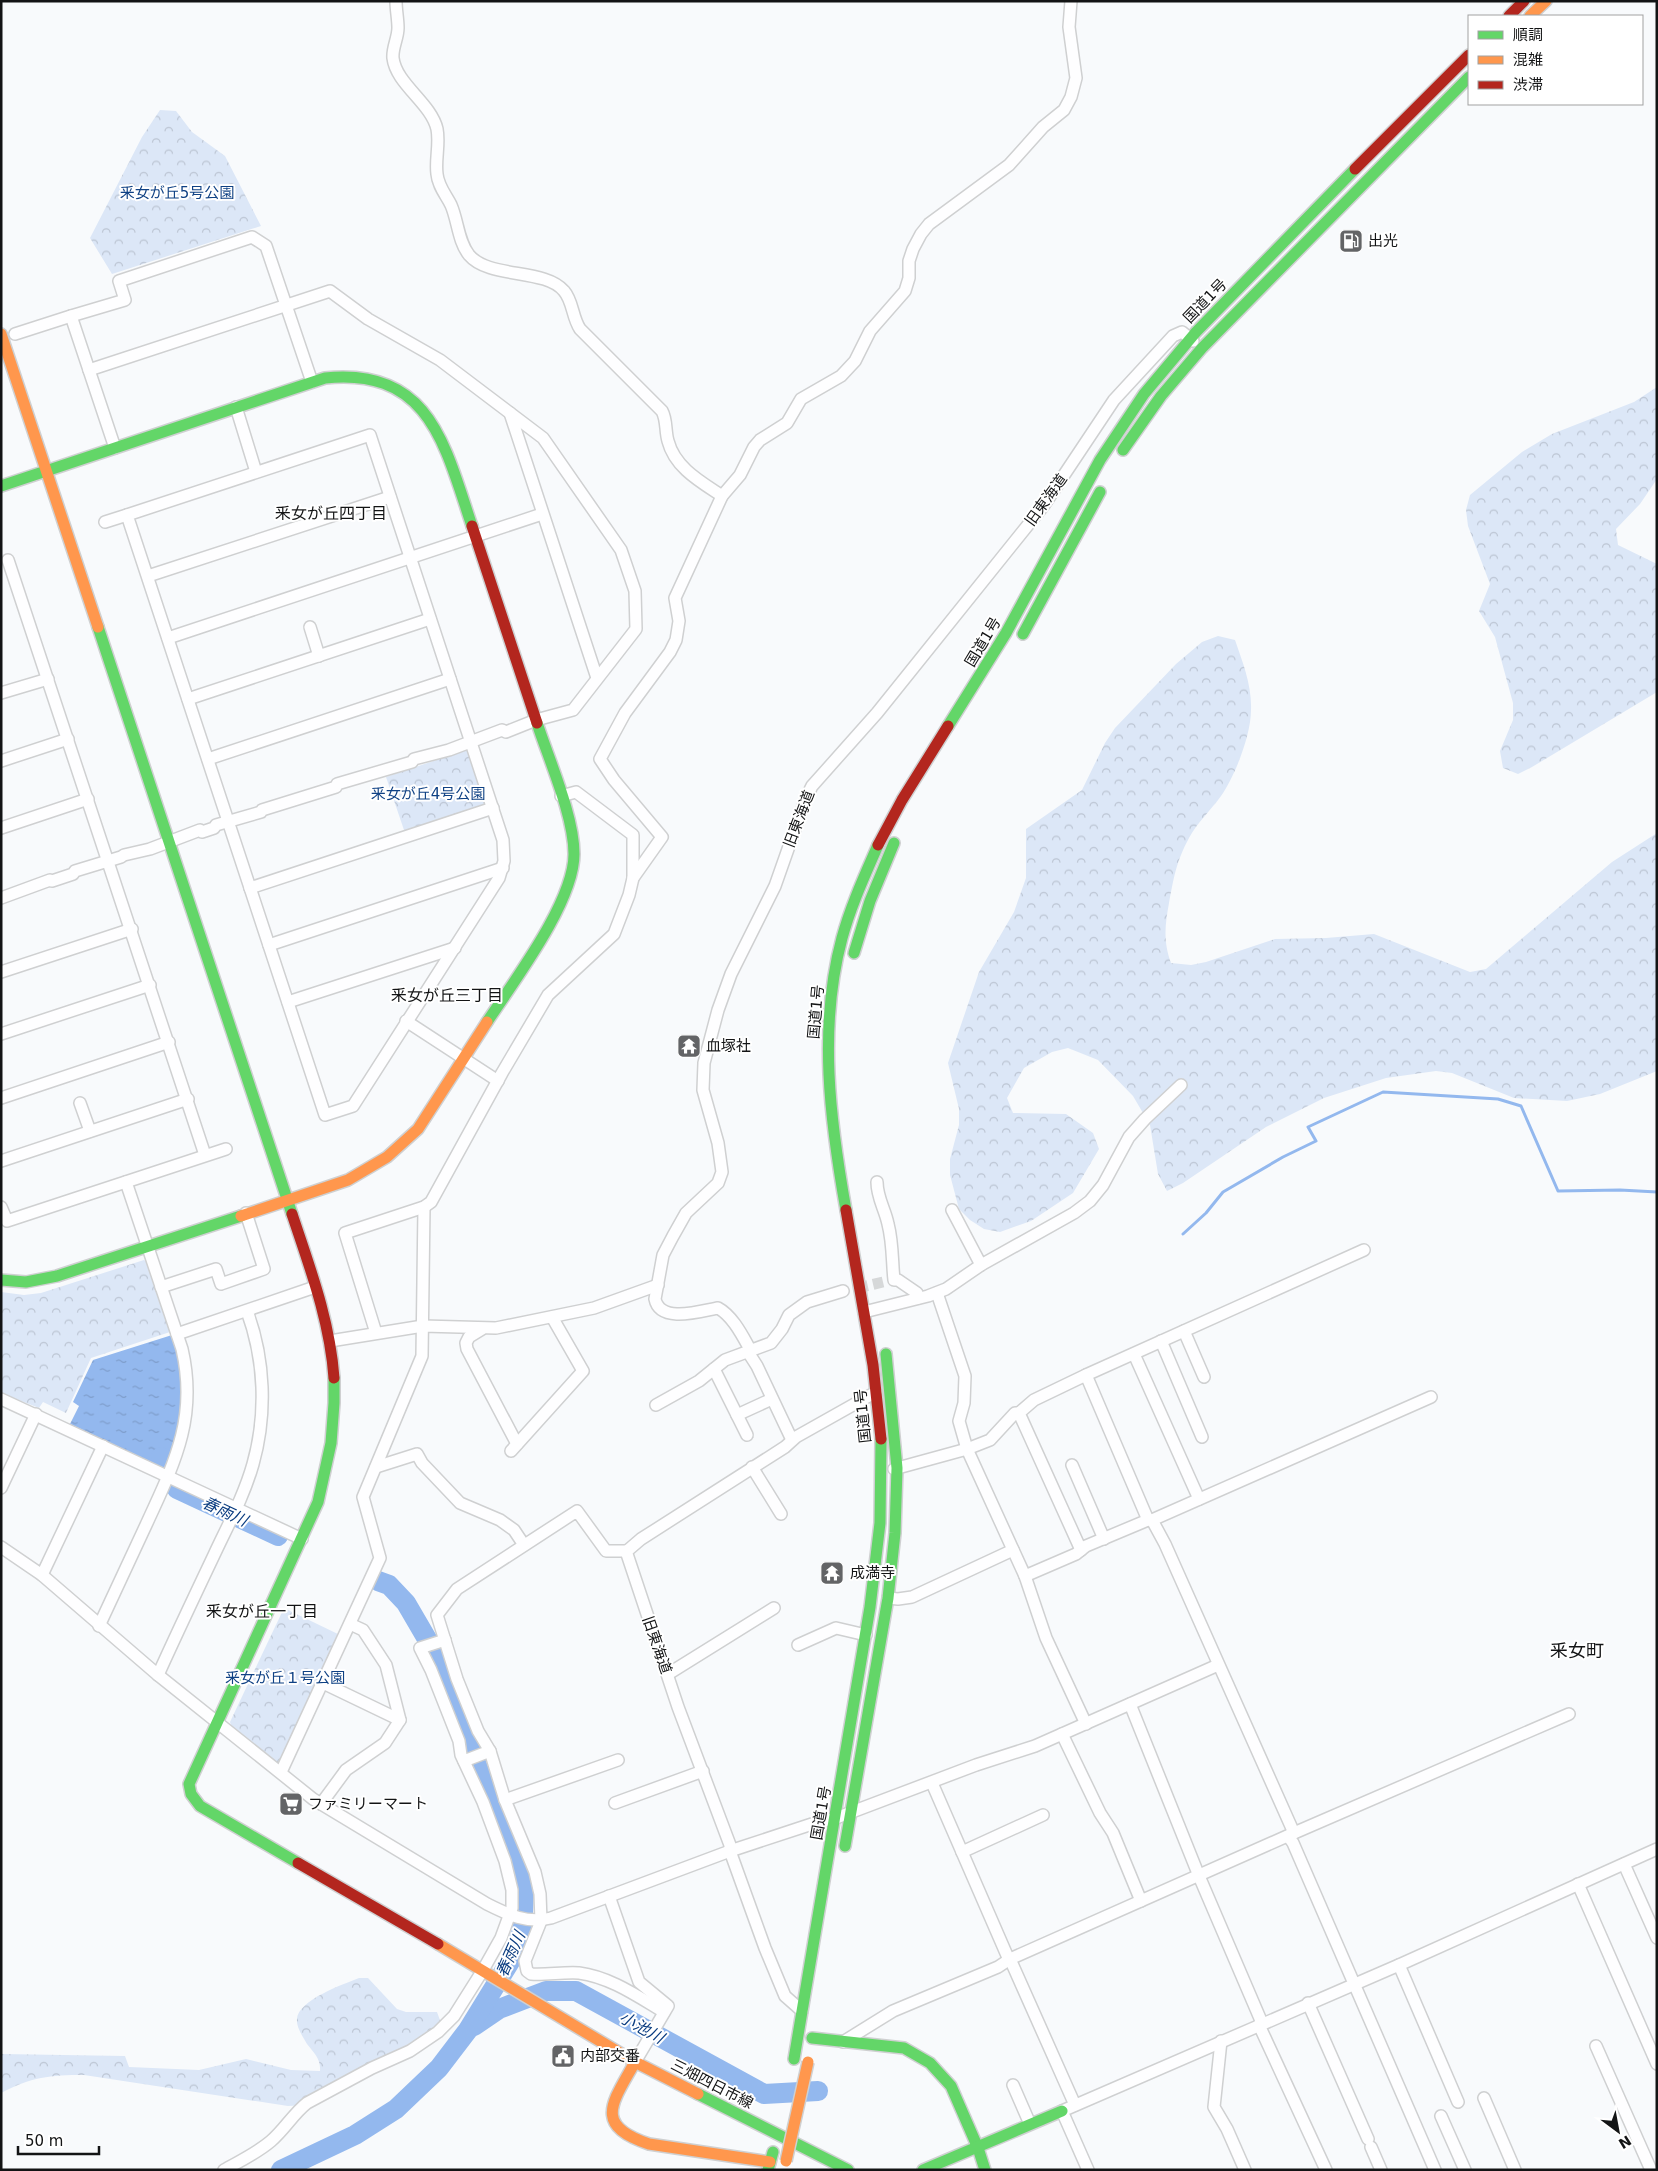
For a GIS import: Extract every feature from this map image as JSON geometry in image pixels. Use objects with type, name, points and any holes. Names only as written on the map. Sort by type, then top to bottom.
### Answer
[{"type":"main road","points":[[1510,15],[1524,1]]},
{"type":"main road","points":[[1531,15],[1546,1]]},
{"type":"main road","name":"国道1号","points":[[793,2064],[866,1636],[880,1535],[882,1473],[876,1392],[835,1146],[829,1087],[830,1015],[838,959],[852,906],[866,868],[913,779],[1014,621],[1112,441],[1143,394],[1190,339],[1283,242],[1468,56]]},
{"type":"main road","name":"国道1号","points":[[1116,460],[1161,396],[1202,348],[1468,78]]},
{"type":"main road","points":[[1344,181],[1355,192]]},
{"type":"main road","points":[[1283,242],[1295,252]]},
{"type":"main road","name":"三畑四日市線","points":[[2,339],[287,1200],[330,1341],[334,1395],[331,1446],[318,1502],[190,1780],[189,1792],[200,1806],[487,1972],[635,2062],[848,2170]]},
{"type":"main road","points":[[1,486],[312,382],[337,376],[367,378],[393,387],[419,406],[434,423],[447,451],[571,826],[574,855],[572,869],[562,900],[551,922],[431,1111],[404,1143],[371,1168],[348,1180],[36,1281],[14,1283],[1,1280]]},
{"type":"main road","name":"国道1号","points":[[1018,643],[1043,600],[1105,482]]},
{"type":"main road","points":[[852,961],[870,901],[880,874],[899,834]]},
{"type":"main road","name":"国道1号","points":[[843,1857],[853,1810],[888,1598],[895,1533],[897,1468],[890,1384],[884,1341]]},
{"type":"main road","points":[[785,2165],[810,2046],[843,2042],[904,2048],[930,2063],[951,2086],[978,2148],[985,2170]]},
{"type":"main road","points":[[635,2062],[612,2106],[614,2123],[624,2135],[634,2140],[649,2144],[770,2161],[781,2120]]},
{"type":"main road","points":[[923,2170],[1062,2111]]},
{"type":"street","points":[[396,1],[398,28],[393,58],[398,71],[425,106],[437,127],[438,182],[451,206],[463,245],[469,256],[486,266],[550,282],[564,291],[569,299],[575,321],[580,328],[662,411],[665,417],[667,439],[675,457],[698,481],[722,496]]},
{"type":"street","points":[[633,878],[662,837],[614,780],[600,759],[625,712],[670,652],[676,640],[679,621],[675,598],[684,574],[722,496],[740,475],[754,447],[760,440],[788,423],[801,399],[841,376],[855,361],[870,332],[906,291],[909,278],[909,261],[913,249],[929,224],[1009,165],[1043,127],[1064,110],[1071,97],[1076,78],[1069,28],[1071,1]]},
{"type":"street","points":[[14,334],[125,300],[119,281],[252,237],[266,246],[312,382]]},
{"type":"street","points":[[1,898],[136,851],[140,852],[200,830],[202,832],[214,828],[216,825],[336,787],[337,784],[412,762],[414,759],[434,752],[438,753],[502,730],[506,732],[536,720],[573,710],[636,629],[635,591],[621,550],[543,438],[428,352],[368,318],[330,291],[89,370]]},
{"type":"street","points":[[71,316],[115,448]]},
{"type":"street","name":"旧東海道","points":[[792,1440],[736,1326],[723,1310],[718,1308],[682,1314],[663,1312],[656,1306],[655,1299],[663,1255],[673,1236],[686,1213],[718,1183],[722,1172],[718,1143],[703,1090],[704,1063],[718,1010],[731,974],[775,886],[800,813],[812,786],[878,713],[1044,505],[1114,400],[1174,336],[1182,332],[1190,339]]},
{"type":"street","points":[[1190,339],[1202,348]]},
{"type":"street","points":[[236,407],[256,472]]},
{"type":"street","points":[[510,413],[597,678]]},
{"type":"street","points":[[104,522],[370,435],[503,840],[503,868],[500,878],[406,1021],[353,1106],[325,1115],[127,515]]},
{"type":"street","points":[[148,576],[390,497]]},
{"type":"street","points":[[168,638],[542,514]]},
{"type":"street","points":[[1,570],[8,560],[206,1155]]},
{"type":"street","points":[[188,700],[430,619]]},
{"type":"street","points":[[310,627],[319,656]]},
{"type":"street","points":[[1,693],[48,679]]},
{"type":"street","points":[[208,759],[450,679]]},
{"type":"street","points":[[1,761],[68,739]]},
{"type":"street","points":[[376,1334],[345,1233],[424,1207],[431,1202],[548,995],[614,934],[629,894],[633,878],[633,835],[576,792],[561,796]]},
{"type":"street","points":[[1,828],[88,799]]},
{"type":"street","points":[[250,888],[493,808]]},
{"type":"street","points":[[269,945],[503,868]]},
{"type":"street","points":[[1,972],[132,929]]},
{"type":"street","points":[[288,1002],[455,948]]},
{"type":"street","points":[[1,1034],[150,985]]},
{"type":"street","points":[[406,1021],[498,1081]]},
{"type":"street","points":[[1,1098],[169,1042]]},
{"type":"street","points":[[864,1312],[937,1293],[981,1265],[1038,1235],[1090,1201],[1103,1185],[1129,1137],[1145,1118],[1181,1085]]},
{"type":"street","points":[[1,1161],[188,1099]]},
{"type":"street","points":[[80,1103],[90,1131]]},
{"type":"street","points":[[1,1207],[7,1221],[226,1149]]},
{"type":"street","points":[[99,1626],[169,1476],[180,1446],[188,1409],[185,1364],[177,1334],[126,1182]]},
{"type":"street","points":[[878,1182],[877,1191],[888,1223],[892,1245],[888,1281],[898,1280],[917,1293],[918,1298]]},
{"type":"street","points":[[281,1772],[380,1558],[363,1497],[422,1356],[424,1207]]},
{"type":"street","points":[[952,1210],[981,1265]]},
{"type":"street","points":[[161,1287],[216,1269],[221,1284],[264,1269],[246,1213]]},
{"type":"street","points":[[882,1473],[967,1450],[990,1440],[1015,1413],[1019,1413],[1034,1400],[1086,1374],[1364,1250]]},
{"type":"street","points":[[330,1341],[423,1326],[496,1328],[594,1308],[658,1285]]},
{"type":"street","points":[[177,1334],[315,1287]]},
{"type":"street","points":[[656,1405],[700,1381],[725,1360],[771,1343],[782,1329],[792,1311],[812,1300],[843,1291]]},
{"type":"street","points":[[937,1293],[965,1376],[964,1403],[959,1421],[967,1450],[1025,1576],[1046,1638],[1086,1724]]},
{"type":"street","points":[[158,1675],[234,1513],[253,1465],[262,1406],[259,1354],[247,1311]]},
{"type":"street","points":[[482,1329],[469,1338],[466,1343],[467,1349],[514,1448],[583,1370],[552,1317]]},
{"type":"street","points":[[1184,1331],[1204,1377]]},
{"type":"street","points":[[1161,1341],[1202,1436]]},
{"type":"street","points":[[1134,1354],[1199,1499]]},
{"type":"street","points":[[714,1369],[747,1435]]},
{"type":"street","points":[[1086,1374],[1150,1520],[1218,1665],[1435,2170]]},
{"type":"street","points":[[664,2012],[614,1983],[600,1978],[578,1973],[537,1974],[527,1971],[525,1960],[538,1921],[540,1894],[535,1872],[443,1640],[437,1618],[440,1608],[457,1589],[577,1511],[606,1551],[628,1551],[641,1539],[792,1440],[876,1392]]},
{"type":"street","points":[[1025,1576],[1086,1546],[1199,1499],[1431,1397]]},
{"type":"street","points":[[1,1398],[169,1476],[234,1513],[302,1539]]},
{"type":"street","points":[[737,1415],[772,1399]]},
{"type":"street","points":[[1019,1413],[1081,1550]]},
{"type":"street","points":[[1,1488],[36,1414]]},
{"type":"street","points":[[42,1575],[102,1446]]},
{"type":"street","points":[[376,1467],[417,1454],[422,1463],[460,1503],[500,1520],[514,1530],[524,1545]]},
{"type":"street","points":[[1072,1465],[1104,1539]]},
{"type":"street","points":[[752,1468],[781,1514]]},
{"type":"street","points":[[1,1547],[42,1575],[158,1675],[321,1804],[512,1917],[538,1921],[730,1851],[836,1818],[853,1810],[932,1783],[1062,1734],[1218,1665]]},
{"type":"street","points":[[888,1598],[912,1597],[1013,1550]]},
{"type":"street","name":"旧東海道","points":[[628,1551],[628,1560],[678,1707],[730,1845],[730,1851],[765,1948],[785,1996],[802,2011]]},
{"type":"street","points":[[668,1674],[774,1608]]},
{"type":"street","points":[[321,1804],[346,1770],[385,1743],[400,1720],[386,1665],[364,1630],[350,1624]]},
{"type":"street","points":[[798,1644],[836,1628],[866,1636]]},
{"type":"street","points":[[224,2170],[259,2151],[307,2103],[364,2072],[410,2052],[438,2032],[454,2016],[487,1972],[512,1917],[512,1890],[505,1861],[431,1670],[420,1648],[443,1640]]},
{"type":"street","points":[[323,1683],[400,1720]]},
{"type":"street","points":[[1130,1704],[1261,2024],[1326,2170]]},
{"type":"street","points":[[843,2042],[893,2011],[1569,1714]]},
{"type":"street","points":[[1062,1734],[1100,1813],[1114,1833],[1141,1901]]},
{"type":"street","points":[[466,1761],[487,1752]]},
{"type":"street","points":[[505,1800],[618,1760]]},
{"type":"street","points":[[615,1803],[703,1771]]},
{"type":"street","points":[[932,1783],[1075,2105]]},
{"type":"street","points":[[962,1852],[1043,1815]]},
{"type":"street","points":[[1088,2170],[1062,2111],[1399,1965],[1657,1849]]},
{"type":"street","points":[[1624,1864],[1657,1938]]},
{"type":"street","points":[[1578,1884],[1657,2064]]},
{"type":"street","points":[[609,1896],[639,1982],[668,2006],[635,2062]]},
{"type":"street","points":[[1399,1965],[1458,2102]]},
{"type":"street","points":[[1308,2003],[1381,2170]]},
{"type":"street","points":[[1221,2041],[1214,2107],[1227,2129],[1245,2170]]},
{"type":"street","points":[[1596,2046],[1651,2170]]},
{"type":"street","points":[[1013,2084],[1030,2124]]},
{"type":"street","points":[[1484,2098],[1515,2170]]},
{"type":"street","points":[[1441,2116],[1465,2170]]},
{"type":"green space","name":"釆女が丘5号公園","points":[[160,110],[176,111],[192,132],[225,156],[261,226],[112,274],[90,238],[142,137]]},
{"type":"green space","points":[[1657,387],[1657,479],[1640,504],[1616,529],[1618,545],[1657,564],[1657,692],[1518,774],[1503,768],[1500,751],[1513,720],[1513,703],[1495,637],[1479,611],[1490,584],[1468,526],[1466,510],[1470,495],[1522,452],[1552,434],[1634,402]]},
{"type":"green space","points":[[1218,636],[1235,640],[1248,683],[1251,701],[1250,720],[1245,743],[1232,778],[1221,796],[1192,832],[1178,862],[1172,885],[1166,926],[1166,940],[1171,963],[1191,965],[1206,962],[1275,939],[1326,938],[1374,934],[1470,972],[1486,969],[1612,862],[1657,833],[1657,1071],[1600,1094],[1567,1101],[1514,1098],[1452,1073],[1436,1071],[1386,1078],[1324,1098],[1266,1127],[1183,1183],[1167,1191],[1158,1174],[1150,1125],[1133,1096],[1098,1060],[1068,1048],[1052,1052],[1024,1068],[1007,1098],[1013,1113],[1066,1114],[1093,1133],[1099,1149],[1073,1193],[1031,1221],[1000,1232],[984,1229],[970,1220],[959,1209],[950,1175],[950,1159],[959,1125],[959,1109],[948,1063],[979,972],[1014,912],[1026,878],[1026,829],[1082,790],[1105,743],[1115,728],[1176,664],[1202,642]]},
{"type":"green space","name":"釆女が丘4号公園","points":[[466,750],[471,753],[486,800],[483,806],[405,833],[386,777]]},
{"type":"green space","points":[[144,1260],[147,1262],[170,1332],[91,1358],[66,1413],[43,1402],[39,1408],[1,1393],[1,1292],[24,1295],[41,1293]]},
{"type":"green space","name":"釆女が丘１号公園","points":[[284,1608],[340,1635],[280,1761],[276,1763],[232,1728],[230,1722]]},
{"type":"green space","points":[[359,1978],[368,1978],[397,2009],[406,2012],[437,2012],[441,2023],[349,2083],[306,2105],[288,2106],[84,2075],[31,2080],[1,2093],[1,2054],[125,2056],[129,2067],[199,2070],[246,2059],[291,2070],[320,2071],[318,2060],[299,2029],[297,2019],[299,2012],[313,1999]]},
{"type":"water","points":[[172,1335],[180,1368],[182,1398],[178,1429],[169,1461],[162,1460],[157,1465],[70,1424],[79,1406],[73,1402],[93,1360]]},
{"type":"waterway","points":[[1183,1234],[1206,1213],[1223,1192],[1283,1157],[1316,1141],[1308,1127],[1383,1092],[1498,1099],[1521,1106],[1558,1191],[1620,1190],[1657,1192]]},
{"type":"waterway","name":"春雨川","points":[[161,1457],[165,1464]]},
{"type":"waterway","name":"春雨川","points":[[175,1485],[177,1489],[278,1536]]},
{"type":"waterway","name":"春雨川","points":[[281,2170],[355,2135],[396,2109],[439,2068],[468,2030],[511,1960],[522,1931],[524,1893],[518,1869],[498,1812],[483,1781],[447,1687],[427,1639],[406,1603],[389,1585],[378,1581]]},
{"type":"waterway","name":"小池川","points":[[474,2026],[499,2009],[546,1991],[576,1991],[764,2094],[818,2091]]},
{"type":"tunnel","points":[[857,1288],[883,1282]]},
{"type":"traffic: fast","points":[[1123,450],[1161,396],[1202,348],[1468,78]]},
{"type":"traffic: fast","points":[[948,726],[1006,633],[1100,460],[1144,394],[1196,332],[1355,169]]},
{"type":"traffic: fast","points":[[1,486],[325,378],[360,378],[388,385],[411,399],[428,418],[441,441],[472,526]]},
{"type":"traffic: fast","points":[[1023,634],[1100,492]]},
{"type":"traffic: fast","points":[[98,627],[292,1214]]},
{"type":"traffic: fast","points":[[487,1022],[541,941],[564,895],[571,873],[574,854],[570,823],[537,723]]},
{"type":"traffic: fast","points":[[854,953],[870,901],[894,843]]},
{"type":"traffic: fast","points":[[846,1210],[831,1108],[828,1040],[830,1006],[842,938],[858,890],[878,845]]},
{"type":"traffic: fast","points":[[1,1280],[26,1282],[57,1276],[241,1216]]},
{"type":"traffic: fast","points":[[845,1846],[888,1598],[895,1533],[897,1468],[886,1354]]},
{"type":"traffic: fast","points":[[298,1863],[200,1806],[191,1794],[189,1784],[318,1502],[331,1443],[334,1378]]},
{"type":"traffic: fast","points":[[794,2059],[870,1607],[880,1523],[881,1439]]},
{"type":"traffic: fast","points":[[812,2038],[904,2048],[930,2063],[951,2086],[978,2148],[985,2170]]},
{"type":"traffic: fast","points":[[698,2094],[848,2170]]},
{"type":"traffic: fast","points":[[923,2170],[1062,2111]]},
{"type":"traffic: fast","points":[[768,2170],[773,2152]]},
{"type":"traffic: slow","points":[[1531,15],[1546,1]]},
{"type":"traffic: slow","points":[[1,334],[98,627]]},
{"type":"traffic: slow","points":[[241,1216],[348,1180],[387,1157],[418,1129],[487,1022]]},
{"type":"traffic: slow","points":[[438,1944],[635,2062],[698,2094]]},
{"type":"traffic: slow","points":[[635,2062],[620,2089],[612,2111],[614,2120],[620,2129],[631,2137],[649,2144],[770,2162]]},
{"type":"traffic: slow","points":[[786,2161],[808,2062]]},
{"type":"traffic: jam","points":[[1510,15],[1524,1]]},
{"type":"traffic: jam","points":[[1355,169],[1468,56]]},
{"type":"traffic: jam","points":[[472,526],[537,723]]},
{"type":"traffic: jam","points":[[878,845],[902,800],[948,726]]},
{"type":"traffic: jam","points":[[846,1210],[873,1365],[881,1439]]},
{"type":"traffic: jam","points":[[292,1214],[324,1315],[334,1378]]},
{"type":"traffic: jam","points":[[298,1863],[438,1944]]},
{"type":"place","name":"出光","points":[[1351,241]]},
{"type":"place","name":"血塚社","points":[[689,1046]]},
{"type":"place","name":"成満寺","points":[[832,1573]]},
{"type":"place","name":"ファミリーマート","points":[[291,1804]]},
{"type":"place","name":"内部交番","points":[[563,2056]]},
{"type":"district","name":"釆女が丘四丁目","points":[[331,513]]},
{"type":"district","name":"釆女が丘三丁目","points":[[447,995]]},
{"type":"district","name":"釆女が丘一丁目","points":[[262,1611]]},
{"type":"district","name":"釆女町","points":[[1577,1651]]}]
